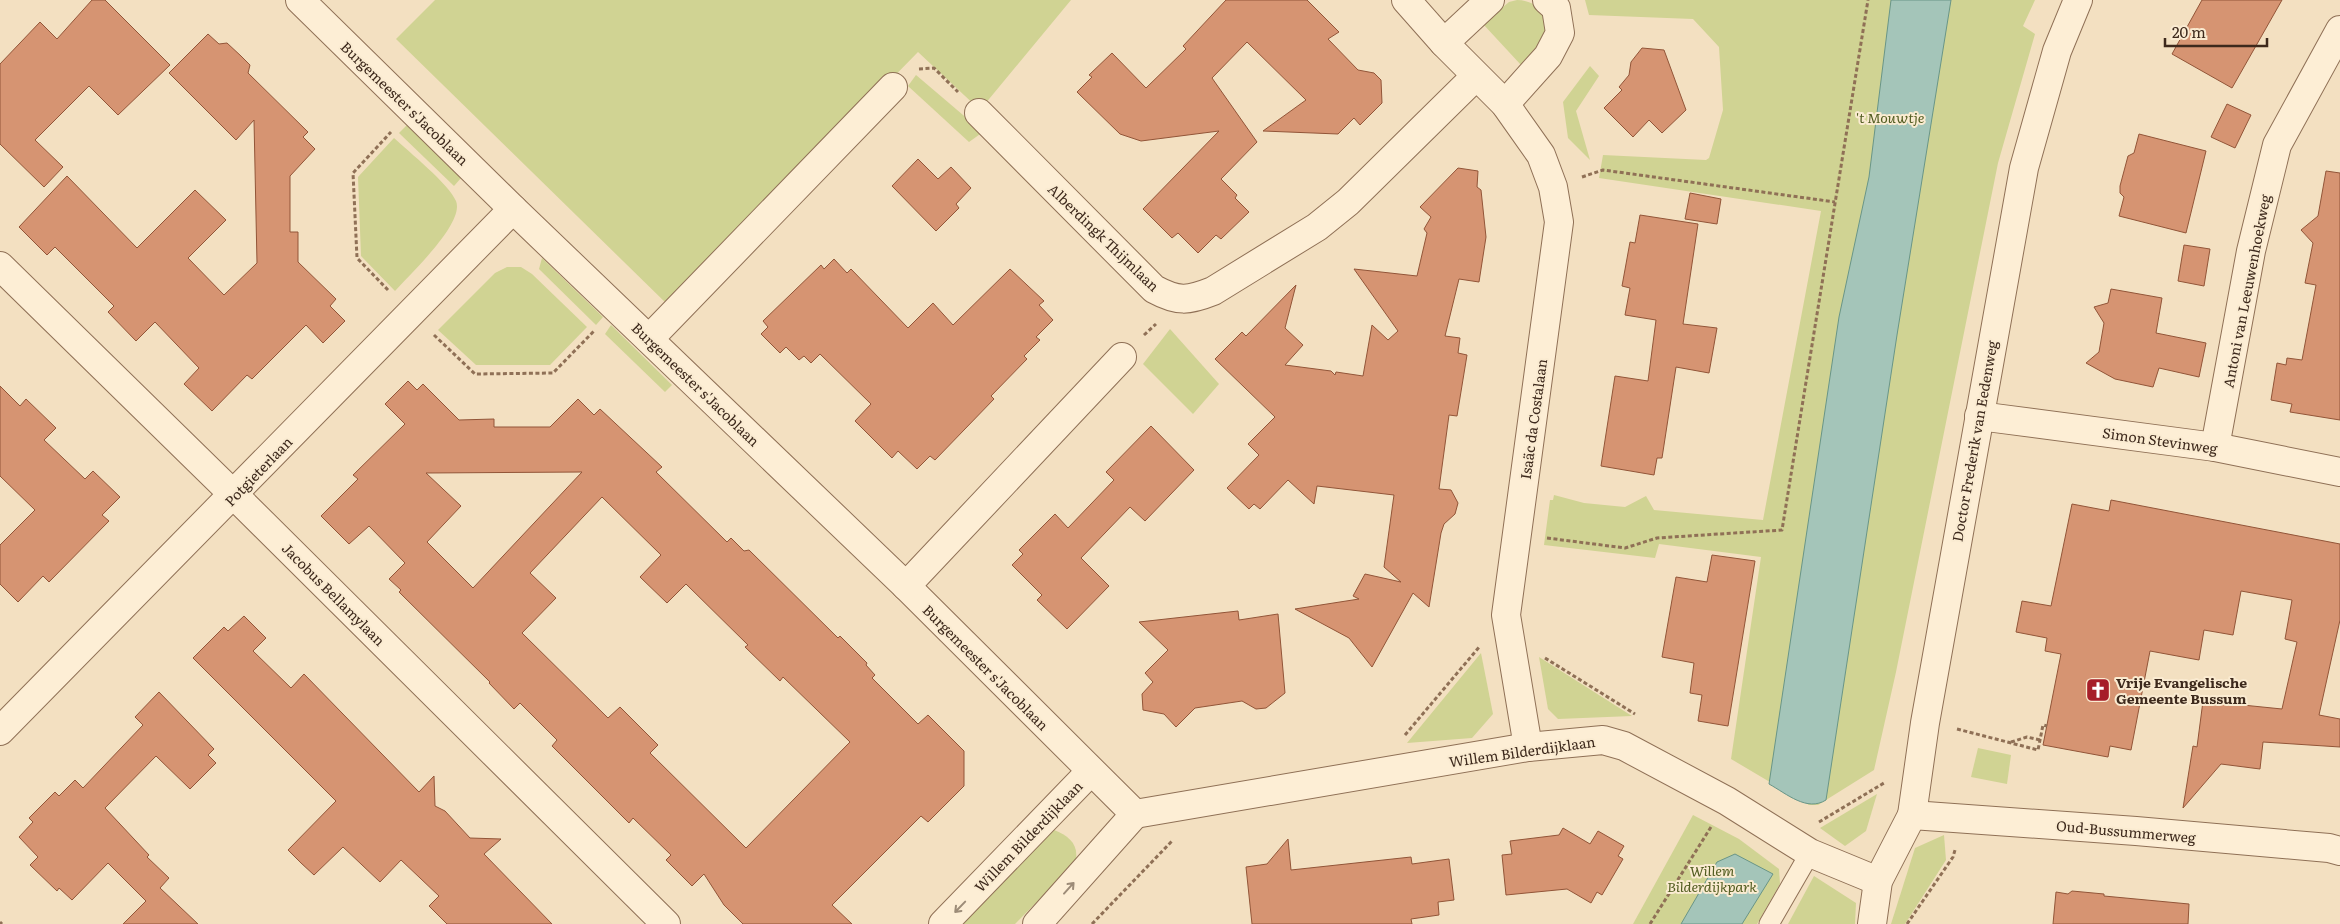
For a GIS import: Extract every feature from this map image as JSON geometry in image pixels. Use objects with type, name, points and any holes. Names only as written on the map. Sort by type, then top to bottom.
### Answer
[{"type":"street","name":"Burgemeester s'Jacoblaan","points":[[300,0],[513,209],[906,586],[1091,771]]},
{"type":"street","name":"Isaäc da Costalaan","points":[[1406,0],[1444,43],[1505,104],[1541,155],[1553,187],[1559,222],[1517,535],[1507,625],[1528,747]]},
{"type":"street","points":[[1444,43],[1490,0]]},
{"type":"street","points":[[1505,104],[1548,56],[1560,33],[1556,8],[1547,0]]},
{"type":"street","name":"Doctor Frederik van Eedenweg","points":[[1872,924],[1878,881],[1912,815],[1924,723],[2024,168],[2057,51],[2078,0]]},
{"type":"street","name":"Antoni van Leeuwenhoekweg","points":[[2215,447],[2251,251],[2278,145],[2340,30]]},
{"type":"street","name":"Alberdingk Thijmlaan","points":[[979,113],[1154,289],[1172,299],[1195,298],[1213,291],[1318,227],[1348,202],[1476,76]]},
{"type":"street","points":[[649,339],[893,86]]},
{"type":"street","name":"Potgieterlaan","points":[[0,731],[513,209]]},
{"type":"street","name":"Jacobus Bellamylaan","points":[[0,266],[234,495],[666,924]]},
{"type":"street","points":[[906,586],[1122,357]]},
{"type":"street","name":"Simon Stevinweg","points":[[1979,416],[2215,447],[2340,472]]},
{"type":"street","name":"Willem Bilderdijklaan","points":[[943,924],[1091,771],[1135,814],[1528,747],[1603,740],[1624,746],[1727,801],[1799,846],[1878,881]]},
{"type":"street","points":[[1037,924],[1135,814]]},
{"type":"street","name":"Oud-Bussummerweg","points":[[1912,815],[2146,832],[2340,851]]},
{"type":"lane","points":[[1770,924],[1799,846]]},
{"type":"path","points":[[1517,535],[1625,548],[1657,538],[1782,530],[1868,0]]},
{"type":"path","points":[[1603,170],[1835,202]]},
{"type":"path","points":[[1404,736],[1507,625],[1639,717]]},
{"type":"path","points":[[2040,740],[2027,737],[2011,743],[2038,750],[2040,740],[2043,725],[2047,726]]},
{"type":"path","points":[[1799,846],[1884,783]]},
{"type":"path","points":[[1650,924],[1727,801]]},
{"type":"path","points":[[1907,924],[1953,857],[1962,818]]},
{"type":"path","points":[[1092,924],[1177,835]]},
{"type":"green space","points":[[435,0],[1071,0],[980,110],[918,52],[669,306],[396,39]]},
{"type":"green space","points":[[1517,0],[1534,4],[1540,9],[1547,22],[1548,30],[1541,46],[1521,65],[1483,24],[1509,2]]},
{"type":"green space","name":"'t Mouwtje","points":[[1585,0],[2035,0],[2023,26],[2035,34],[1998,163],[1896,672],[1874,770],[1818,805],[1809,805],[1731,759],[1761,557],[1659,544],[1655,558],[1544,545],[1550,500],[1553,500],[1554,495],[1584,503],[1625,507],[1646,496],[1654,510],[1763,520],[1821,211],[1599,178],[1603,155],[1706,160],[1709,158],[1723,110],[1719,47],[1693,19],[1589,15]]},
{"type":"green space","points":[[1590,66],[1599,76],[1576,111],[1590,160],[1568,138],[1563,102]]},
{"type":"green space","points":[[916,75],[983,132],[969,142],[908,86]]},
{"type":"green space","points":[[407,125],[461,178],[454,186],[399,133]]},
{"type":"green space","points":[[394,138],[428,168],[452,194],[456,201],[457,210],[445,235],[395,291],[361,256],[358,177]]},
{"type":"green space","points":[[542,258],[603,317],[596,325],[539,269]]},
{"type":"green space","points":[[507,267],[521,267],[532,274],[587,327],[550,365],[476,365],[438,330],[495,273]]},
{"type":"green space","points":[[611,325],[672,385],[665,392],[605,334]]},
{"type":"green space","points":[[1170,329],[1219,384],[1193,414],[1143,364]]},
{"type":"green space","points":[[1481,653],[1493,714],[1472,738],[1407,743]]},
{"type":"green space","points":[[1539,657],[1632,716],[1558,719],[1548,709]]},
{"type":"green space","points":[[1978,748],[2011,755],[2007,784],[1971,777]]},
{"type":"green space","points":[[1877,794],[1866,831],[1845,846],[1820,828]]},
{"type":"green space","name":"Willem Bilderdijkpark","points":[[1693,815],[1739,839],[1779,869],[1780,884],[1757,924],[1633,924]]},
{"type":"green space","points":[[1054,830],[1065,835],[1072,842],[1076,852],[1075,863],[1015,924],[957,924],[1044,836]]},
{"type":"green space","points":[[1944,835],[1946,860],[1905,924],[1891,924],[1915,848]]},
{"type":"green space","points":[[1814,876],[1856,903],[1855,924],[1788,924]]},
{"type":"water","points":[[1891,0],[1951,0],[1897,335],[1826,800],[1812,804],[1790,797],[1769,784],[1839,317],[1869,177]]},
{"type":"water","points":[[1735,854],[1773,874],[1742,924],[1681,924],[1717,862]]},
{"type":"building","points":[[92,0],[105,0],[170,65],[118,115],[89,86],[35,140],[63,167],[44,187],[0,144],[0,64],[40,22],[57,39]]},
{"type":"building","points":[[1226,0],[1307,0],[1339,32],[1328,39],[1358,70],[1374,73],[1381,80],[1382,103],[1360,125],[1354,118],[1338,134],[1263,131],[1306,100],[1247,42],[1212,78],[1257,142],[1221,179],[1237,195],[1235,198],[1249,212],[1221,239],[1216,235],[1198,253],[1178,233],[1172,238],[1143,209],[1219,131],[1141,141],[1120,134],[1077,92],[1092,77],[1089,75],[1112,53],[1146,88],[1186,49],[1183,46]]},
{"type":"building","points":[[2202,0],[2282,0],[2232,88],[2172,54]]},
{"type":"building","points":[[208,34],[219,44],[227,43],[241,56],[250,65],[248,73],[308,132],[303,137],[315,149],[290,176],[290,232],[298,232],[298,262],[336,299],[330,306],[345,321],[323,343],[306,325],[252,379],[247,375],[212,411],[184,384],[199,368],[155,322],[136,341],[108,312],[114,306],[55,247],[47,255],[19,227],[67,176],[137,248],[195,190],[226,220],[188,258],[224,295],[257,263],[254,120],[236,140],[169,73]]},
{"type":"building","points":[[1642,48],[1664,50],[1686,110],[1662,133],[1649,120],[1633,137],[1604,108],[1622,90],[1619,87],[1629,75],[1631,62]]},
{"type":"building","points":[[2227,104],[2251,115],[2235,148],[2211,137]]},
{"type":"building","points":[[2139,134],[2206,151],[2186,233],[2119,216],[2124,197],[2120,193],[2120,186],[2128,156],[2134,153]]},
{"type":"building","points":[[918,159],[938,179],[951,167],[971,188],[956,204],[959,208],[936,231],[892,186]]},
{"type":"building","points":[[1458,168],[1478,171],[1477,187],[1481,190],[1486,237],[1479,282],[1459,279],[1445,336],[1460,338],[1458,353],[1467,355],[1457,416],[1449,415],[1439,489],[1451,490],[1458,503],[1455,514],[1444,524],[1441,533],[1429,607],[1413,593],[1372,667],[1349,638],[1295,609],[1359,599],[1353,596],[1365,574],[1401,582],[1384,567],[1394,495],[1317,486],[1314,504],[1288,480],[1260,509],[1254,504],[1249,509],[1227,488],[1259,455],[1248,444],[1275,417],[1215,359],[1242,332],[1246,336],[1296,285],[1285,328],[1303,345],[1285,365],[1331,371],[1335,375],[1336,372],[1363,376],[1372,325],[1388,340],[1398,331],[1354,269],[1417,276],[1427,233],[1424,229],[1431,217],[1420,207]]},
{"type":"building","points":[[2326,171],[2340,173],[2340,420],[2290,412],[2292,404],[2271,400],[2277,363],[2286,365],[2287,358],[2302,360],[2316,285],[2305,283],[2313,243],[2301,230],[2318,216]]},
{"type":"building","points":[[1690,193],[1721,199],[1717,224],[1685,219]]},
{"type":"building","points":[[1640,215],[1698,224],[1683,324],[1717,328],[1709,373],[1676,367],[1662,458],[1657,458],[1654,475],[1601,466],[1615,376],[1648,381],[1656,320],[1625,315],[1630,288],[1622,286],[1630,242],[1635,243]]},
{"type":"building","points":[[2184,245],[2210,249],[2204,286],[2178,281]]},
{"type":"building","points":[[834,259],[847,273],[851,269],[908,328],[933,303],[953,325],[1010,269],[1044,301],[1039,305],[1053,320],[1036,337],[1040,340],[1024,356],[1027,359],[991,396],[994,399],[935,460],[930,456],[917,469],[898,451],[892,458],[855,421],[871,404],[820,354],[811,363],[804,356],[799,360],[786,347],[780,353],[761,334],[768,327],[763,321],[821,265],[824,269]]},
{"type":"building","points":[[2111,289],[2162,298],[2156,333],[2206,343],[2199,377],[2159,368],[2153,387],[2115,379],[2086,363],[2099,352],[2104,323],[2094,307],[2108,303]]},
{"type":"building","points":[[408,381],[417,390],[423,384],[459,420],[494,419],[494,427],[550,427],[578,399],[594,415],[600,409],[662,467],[656,472],[727,542],[731,538],[744,551],[749,550],[838,638],[840,636],[867,663],[866,665],[875,675],[872,678],[918,724],[928,715],[964,751],[964,786],[928,822],[921,816],[832,905],[852,924],[743,924],[724,905],[704,874],[692,886],[666,860],[671,855],[633,818],[629,823],[552,746],[557,740],[520,703],[514,709],[490,682],[399,592],[401,590],[389,579],[405,563],[369,526],[349,544],[321,516],[358,479],[353,475],[405,424],[385,404]],"holes":[[[582,472],[473,588],[427,542],[461,506],[426,473]],[[602,497],[661,555],[640,577],[667,603],[686,584],[748,645],[745,647],[780,681],[783,677],[850,742],[746,848],[650,753],[658,745],[620,707],[608,718],[522,633],[556,598],[530,573]]]},
{"type":"building","points":[[0,386],[20,406],[26,399],[56,428],[44,440],[85,479],[93,471],[120,497],[102,515],[109,521],[49,582],[43,576],[18,602],[0,584],[0,545],[35,510],[0,476]]},
{"type":"building","points":[[1151,426],[1194,470],[1145,521],[1130,507],[1081,558],[1109,586],[1067,629],[1037,600],[1042,595],[1012,565],[1023,554],[1019,550],[1055,514],[1068,528],[1114,480],[1106,472]]},
{"type":"building","points":[[2111,500],[2340,544],[2340,620],[2319,715],[2340,719],[2340,747],[2263,742],[2260,769],[2221,764],[2183,808],[2193,746],[2197,747],[2203,701],[2282,709],[2297,642],[2285,639],[2292,600],[2241,591],[2233,635],[2204,630],[2199,660],[2150,651],[2131,750],[2110,746],[2108,757],[2043,745],[2061,654],[2045,651],[2047,638],[2016,632],[2022,601],[2051,606],[2072,504],[2109,511]]},
{"type":"building","points":[[1712,555],[1755,561],[1728,726],[1698,721],[1702,695],[1690,693],[1694,663],[1662,657],[1676,577],[1707,582]]},
{"type":"building","points":[[1238,611],[1239,620],[1278,614],[1285,693],[1266,708],[1256,709],[1242,701],[1195,708],[1176,727],[1164,714],[1143,710],[1142,694],[1153,682],[1145,673],[1168,650],[1139,622]]},
{"type":"building","points":[[244,616],[266,638],[253,651],[291,688],[304,674],[419,792],[434,776],[435,806],[445,811],[470,838],[501,839],[484,854],[552,924],[447,924],[429,906],[439,896],[401,860],[380,882],[343,847],[314,875],[288,850],[336,801],[193,658],[224,627],[228,631]]},
{"type":"building","points":[[159,692],[214,749],[208,755],[216,763],[190,789],[156,756],[105,808],[149,855],[147,857],[169,878],[160,888],[198,924],[123,924],[146,901],[108,863],[72,900],[59,888],[57,891],[30,865],[38,857],[19,837],[33,822],[29,818],[55,792],[59,796],[75,780],[83,788],[143,725],[135,717]]},
{"type":"building","points":[[1563,828],[1590,844],[1598,831],[1624,846],[1618,856],[1623,859],[1602,895],[1597,892],[1591,903],[1567,889],[1506,895],[1502,855],[1512,854],[1510,841],[1559,835]]},
{"type":"building","points":[[1288,839],[1291,870],[1411,857],[1412,864],[1449,859],[1454,900],[1438,902],[1439,915],[1411,919],[1412,924],[1252,924],[1246,867],[1267,864]]},
{"type":"building","points":[[2072,891],[2189,904],[2188,924],[2053,924],[2056,892],[2068,894]]},
{"type":"place","name":"Vrije Evangelische Gemeente Bussum","points":[[2098,690]]}]
